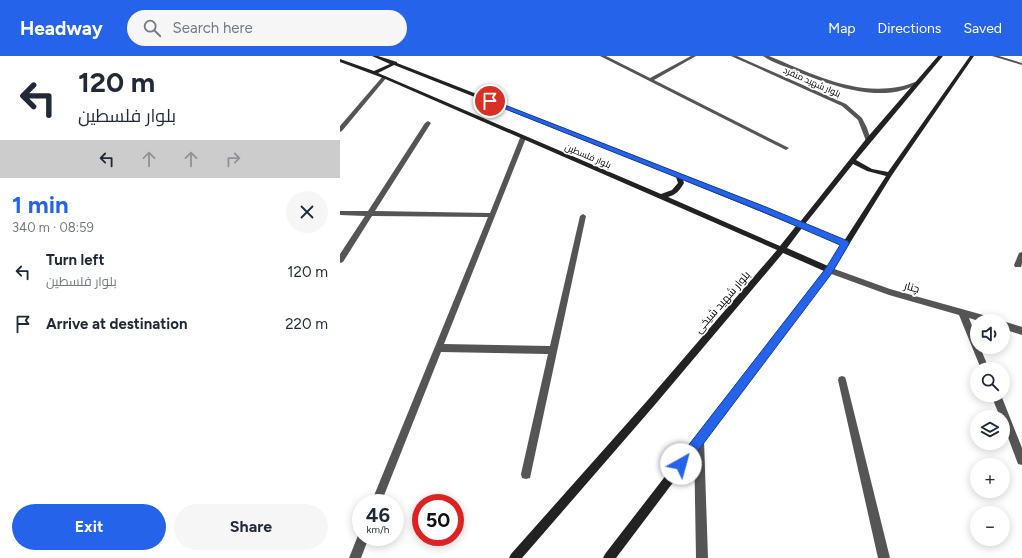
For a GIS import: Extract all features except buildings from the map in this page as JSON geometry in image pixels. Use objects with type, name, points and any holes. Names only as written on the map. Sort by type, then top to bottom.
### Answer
[{"type":"main road","name":"بلوار فلسطین","points":[[374,56],[679,176],[845,244]]},
{"type":"main road","name":"بلوار شهید شیخی","points":[[515,558],[650,404],[782,249],[868,140],[941,56]]},
{"type":"main road","points":[[609,558],[829,270],[890,174],[972,56]]},
{"type":"main road","name":"بلوار فلسطین","points":[[340,60],[385,77],[829,270]]},
{"type":"main road","points":[[374,73],[395,63]]},
{"type":"main road","points":[[852,160],[869,170],[890,174]]},
{"type":"main road","points":[[659,197],[669,195],[677,190],[681,183],[679,176]]},
{"type":"street","points":[[602,56],[786,148]]},
{"type":"street","points":[[650,80],[694,56]]},
{"type":"street","name":"بلوار شهید منفرد","points":[[734,56],[844,105],[858,115],[865,128],[868,140]]},
{"type":"street","name":"بلوار شهید منفرد","points":[[766,56],[852,89],[875,91],[898,89],[918,82]]},
{"type":"street","points":[[994,56],[1022,64]]},
{"type":"street","points":[[769,71],[778,73],[785,71],[788,68],[784,63]]},
{"type":"street","points":[[340,130],[385,77]]},
{"type":"street","points":[[340,260],[428,123]]},
{"type":"street","points":[[380,494],[523,138]]},
{"type":"street","points":[[340,213],[492,215]]},
{"type":"street","points":[[526,474],[583,216]]},
{"type":"street","points":[[1018,265],[1022,255]]},
{"type":"street","name":"چنار","points":[[829,270],[888,292],[970,314]]},
{"type":"street","points":[[962,312],[982,362]]},
{"type":"street","points":[[1010,327],[1022,331]]},
{"type":"street","points":[[439,348],[553,350]]},
{"type":"street","points":[[842,380],[884,558]]},
{"type":"street","points":[[999,402],[1022,460]]},
{"type":"street","points":[[699,440],[702,558]]},
{"type":"street","points":[[354,558],[359,546]]},
{"type":"route","points":[[490,101],[764,209],[845,244],[829,270],[681,464]]}]
